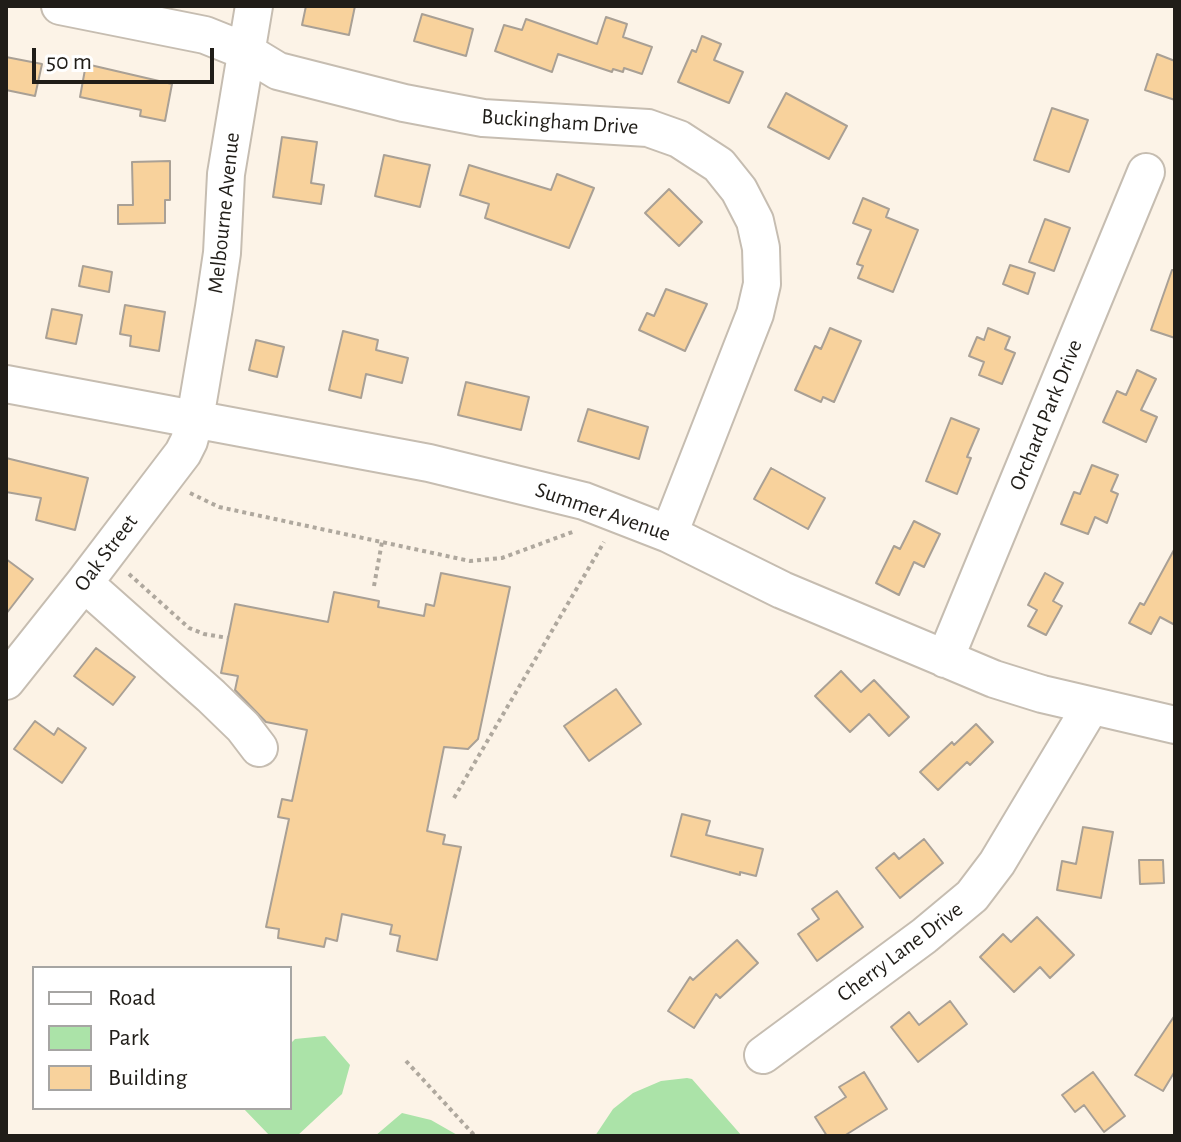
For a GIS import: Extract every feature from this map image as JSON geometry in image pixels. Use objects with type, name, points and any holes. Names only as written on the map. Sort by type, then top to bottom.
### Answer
[{"type":"street","name":"Buckingham Drive","points":[[60,6],[205,35],[245,51],[278,71],[443,111],[537,123],[648,128],[689,144],[710,157],[745,199],[755,221],[761,248],[762,284],[755,314],[669,534]]},
{"type":"street","name":"Melbourne Avenue","points":[[195,419],[220,267],[226,174],[254,6]]},
{"type":"street","name":"Orchard Park Drive","points":[[945,659],[1146,172]]},
{"type":"street","name":"Summer Avenue","points":[[6,384],[429,463],[525,484],[620,514],[669,534],[782,590],[994,679],[1175,725]]},
{"type":"street","name":"Oak Street","points":[[6,681],[186,448],[195,419]]},
{"type":"street","points":[[84,583],[211,696],[243,727],[259,748]]},
{"type":"street","name":"Cherry Lane Drive","points":[[763,1055],[924,936],[972,896],[997,863],[1091,706]]},
{"type":"path","points":[[166,475],[196,496],[219,507],[480,564],[575,531]]},
{"type":"path","points":[[454,798],[620,514]]},
{"type":"path","points":[[374,586],[382,542]]},
{"type":"path","points":[[127,572],[189,628],[228,638]]},
{"type":"path","points":[[406,1061],[475,1136]]},
{"type":"green space","points":[[325,1036],[350,1065],[342,1094],[297,1136],[270,1136],[245,1110],[292,1110],[292,1042],[295,1039]]},
{"type":"green space","points":[[692,1079],[742,1136],[595,1136],[613,1109],[633,1093],[661,1081]]},
{"type":"green space","points":[[402,1113],[431,1120],[459,1136],[375,1136]]},
{"type":"building","points":[[306,6],[355,6],[349,35],[302,25]]},
{"type":"building","points":[[422,14],[473,29],[466,56],[414,41]]},
{"type":"building","points":[[606,17],[627,24],[623,37],[652,47],[642,74],[624,68],[623,72],[613,69],[612,72],[558,54],[552,72],[495,51],[504,25],[522,30],[526,19],[597,44]]},
{"type":"building","points":[[702,36],[721,44],[714,60],[743,72],[729,103],[678,82]]},
{"type":"building","points":[[1157,54],[1175,61],[1175,100],[1145,90]]},
{"type":"building","points":[[6,57],[42,64],[35,96],[6,90]]},
{"type":"building","points":[[86,64],[172,84],[165,121],[140,116],[141,110],[80,97]]},
{"type":"building","points":[[786,93],[847,126],[829,159],[768,127]]},
{"type":"building","points":[[1052,108],[1088,120],[1069,172],[1034,160]]},
{"type":"building","points":[[282,137],[317,142],[311,183],[324,185],[321,204],[273,197]]},
{"type":"building","points":[[384,155],[430,165],[420,207],[375,196]]},
{"type":"building","points":[[170,161],[170,200],[165,200],[165,223],[118,224],[118,205],[133,205],[132,162]]},
{"type":"building","points":[[469,165],[551,190],[557,174],[594,188],[569,248],[485,218],[489,204],[460,195]]},
{"type":"building","points":[[669,189],[702,222],[679,246],[645,213]]},
{"type":"building","points":[[863,198],[889,209],[886,217],[918,230],[893,292],[858,278],[863,266],[857,264],[871,230],[853,223]]},
{"type":"building","points":[[1045,219],[1070,228],[1054,271],[1029,262]]},
{"type":"building","points":[[1010,265],[1035,273],[1028,294],[1003,284]]},
{"type":"building","points":[[83,266],[112,272],[109,292],[79,286]]},
{"type":"building","points":[[1172,270],[1175,270],[1175,338],[1151,330]]},
{"type":"building","points":[[666,289],[707,304],[685,351],[639,330],[647,313],[654,316]]},
{"type":"building","points":[[125,305],[165,312],[159,351],[130,346],[131,336],[120,334]]},
{"type":"building","points":[[52,309],[82,315],[76,344],[46,338]]},
{"type":"building","points":[[830,328],[861,341],[834,402],[823,397],[821,402],[795,390],[815,346],[821,349]]},
{"type":"building","points":[[988,328],[1010,337],[1005,349],[1015,353],[1002,384],[979,375],[984,362],[969,356],[977,337],[984,340]]},
{"type":"building","points":[[343,331],[378,340],[376,350],[408,358],[402,383],[366,374],[361,398],[329,390]]},
{"type":"building","points":[[256,340],[284,347],[277,377],[249,370]]},
{"type":"building","points":[[1137,370],[1156,379],[1141,410],[1157,417],[1146,442],[1103,422],[1117,391],[1126,395]]},
{"type":"building","points":[[466,382],[529,397],[521,430],[458,415]]},
{"type":"building","points":[[588,409],[648,427],[639,459],[578,441]]},
{"type":"building","points":[[951,418],[979,429],[957,494],[926,481]]},
{"type":"building","points":[[6,458],[88,478],[75,530],[36,520],[41,498],[6,492]]},
{"type":"building","points":[[1092,465],[1118,475],[1111,491],[1118,494],[1107,523],[1095,517],[1088,534],[1061,524],[1074,492],[1080,494]]},
{"type":"building","points":[[771,468],[825,498],[808,529],[754,499]]},
{"type":"building","points":[[914,521],[940,534],[924,567],[914,562],[899,595],[876,583],[894,546],[900,549]]},
{"type":"building","points":[[1175,548],[1175,625],[1160,617],[1151,634],[1129,623],[1140,603],[1144,605]]},
{"type":"building","points":[[6,559],[33,579],[6,614]]},
{"type":"building","points":[[441,573],[510,587],[478,739],[468,749],[444,747],[427,831],[445,835],[443,844],[461,847],[437,960],[397,951],[400,936],[390,934],[392,925],[342,914],[337,941],[326,938],[324,947],[278,938],[279,929],[266,927],[289,819],[278,817],[282,799],[292,801],[307,730],[266,722],[235,690],[238,676],[221,673],[235,604],[328,622],[334,592],[379,601],[378,607],[424,616],[426,604],[434,606]]},
{"type":"building","points":[[1045,573],[1063,583],[1053,601],[1062,606],[1046,635],[1028,626],[1037,610],[1028,605]]},
{"type":"building","points":[[96,648],[135,677],[113,705],[74,676]]},
{"type":"building","points":[[841,671],[861,692],[874,680],[909,717],[889,736],[869,714],[850,732],[815,696]]},
{"type":"building","points":[[616,689],[641,724],[589,761],[564,726]]},
{"type":"building","points":[[35,721],[54,735],[58,728],[86,748],[62,783],[14,749]]},
{"type":"building","points":[[976,724],[993,742],[938,790],[920,772]]},
{"type":"building","points":[[682,814],[710,821],[706,835],[763,849],[756,876],[740,872],[740,875],[671,856]]},
{"type":"building","points":[[1083,827],[1113,832],[1101,898],[1057,890],[1062,861],[1076,864]]},
{"type":"building","points":[[924,839],[943,863],[900,898],[876,868],[894,853],[899,859]]},
{"type":"building","points":[[1139,860],[1163,860],[1164,883],[1140,884]]},
{"type":"building","points":[[837,891],[863,927],[817,961],[798,934],[819,919],[812,909]]},
{"type":"building","points":[[1037,917],[1074,955],[1050,978],[1040,967],[1014,992],[980,957],[1003,934],[1011,942]]},
{"type":"building","points":[[737,940],[758,963],[720,998],[716,994],[694,1028],[668,1011],[690,977],[693,980]]},
{"type":"building","points":[[950,1001],[967,1024],[918,1062],[891,1027],[909,1012],[919,1025]]},
{"type":"building","points":[[1175,1015],[1175,1071],[1163,1091],[1135,1075]]},
{"type":"building","points":[[864,1072],[887,1109],[844,1136],[827,1136],[815,1117],[846,1097],[839,1087]]},
{"type":"building","points":[[1093,1072],[1125,1116],[1104,1132],[1084,1105],[1075,1112],[1062,1095]]}]
